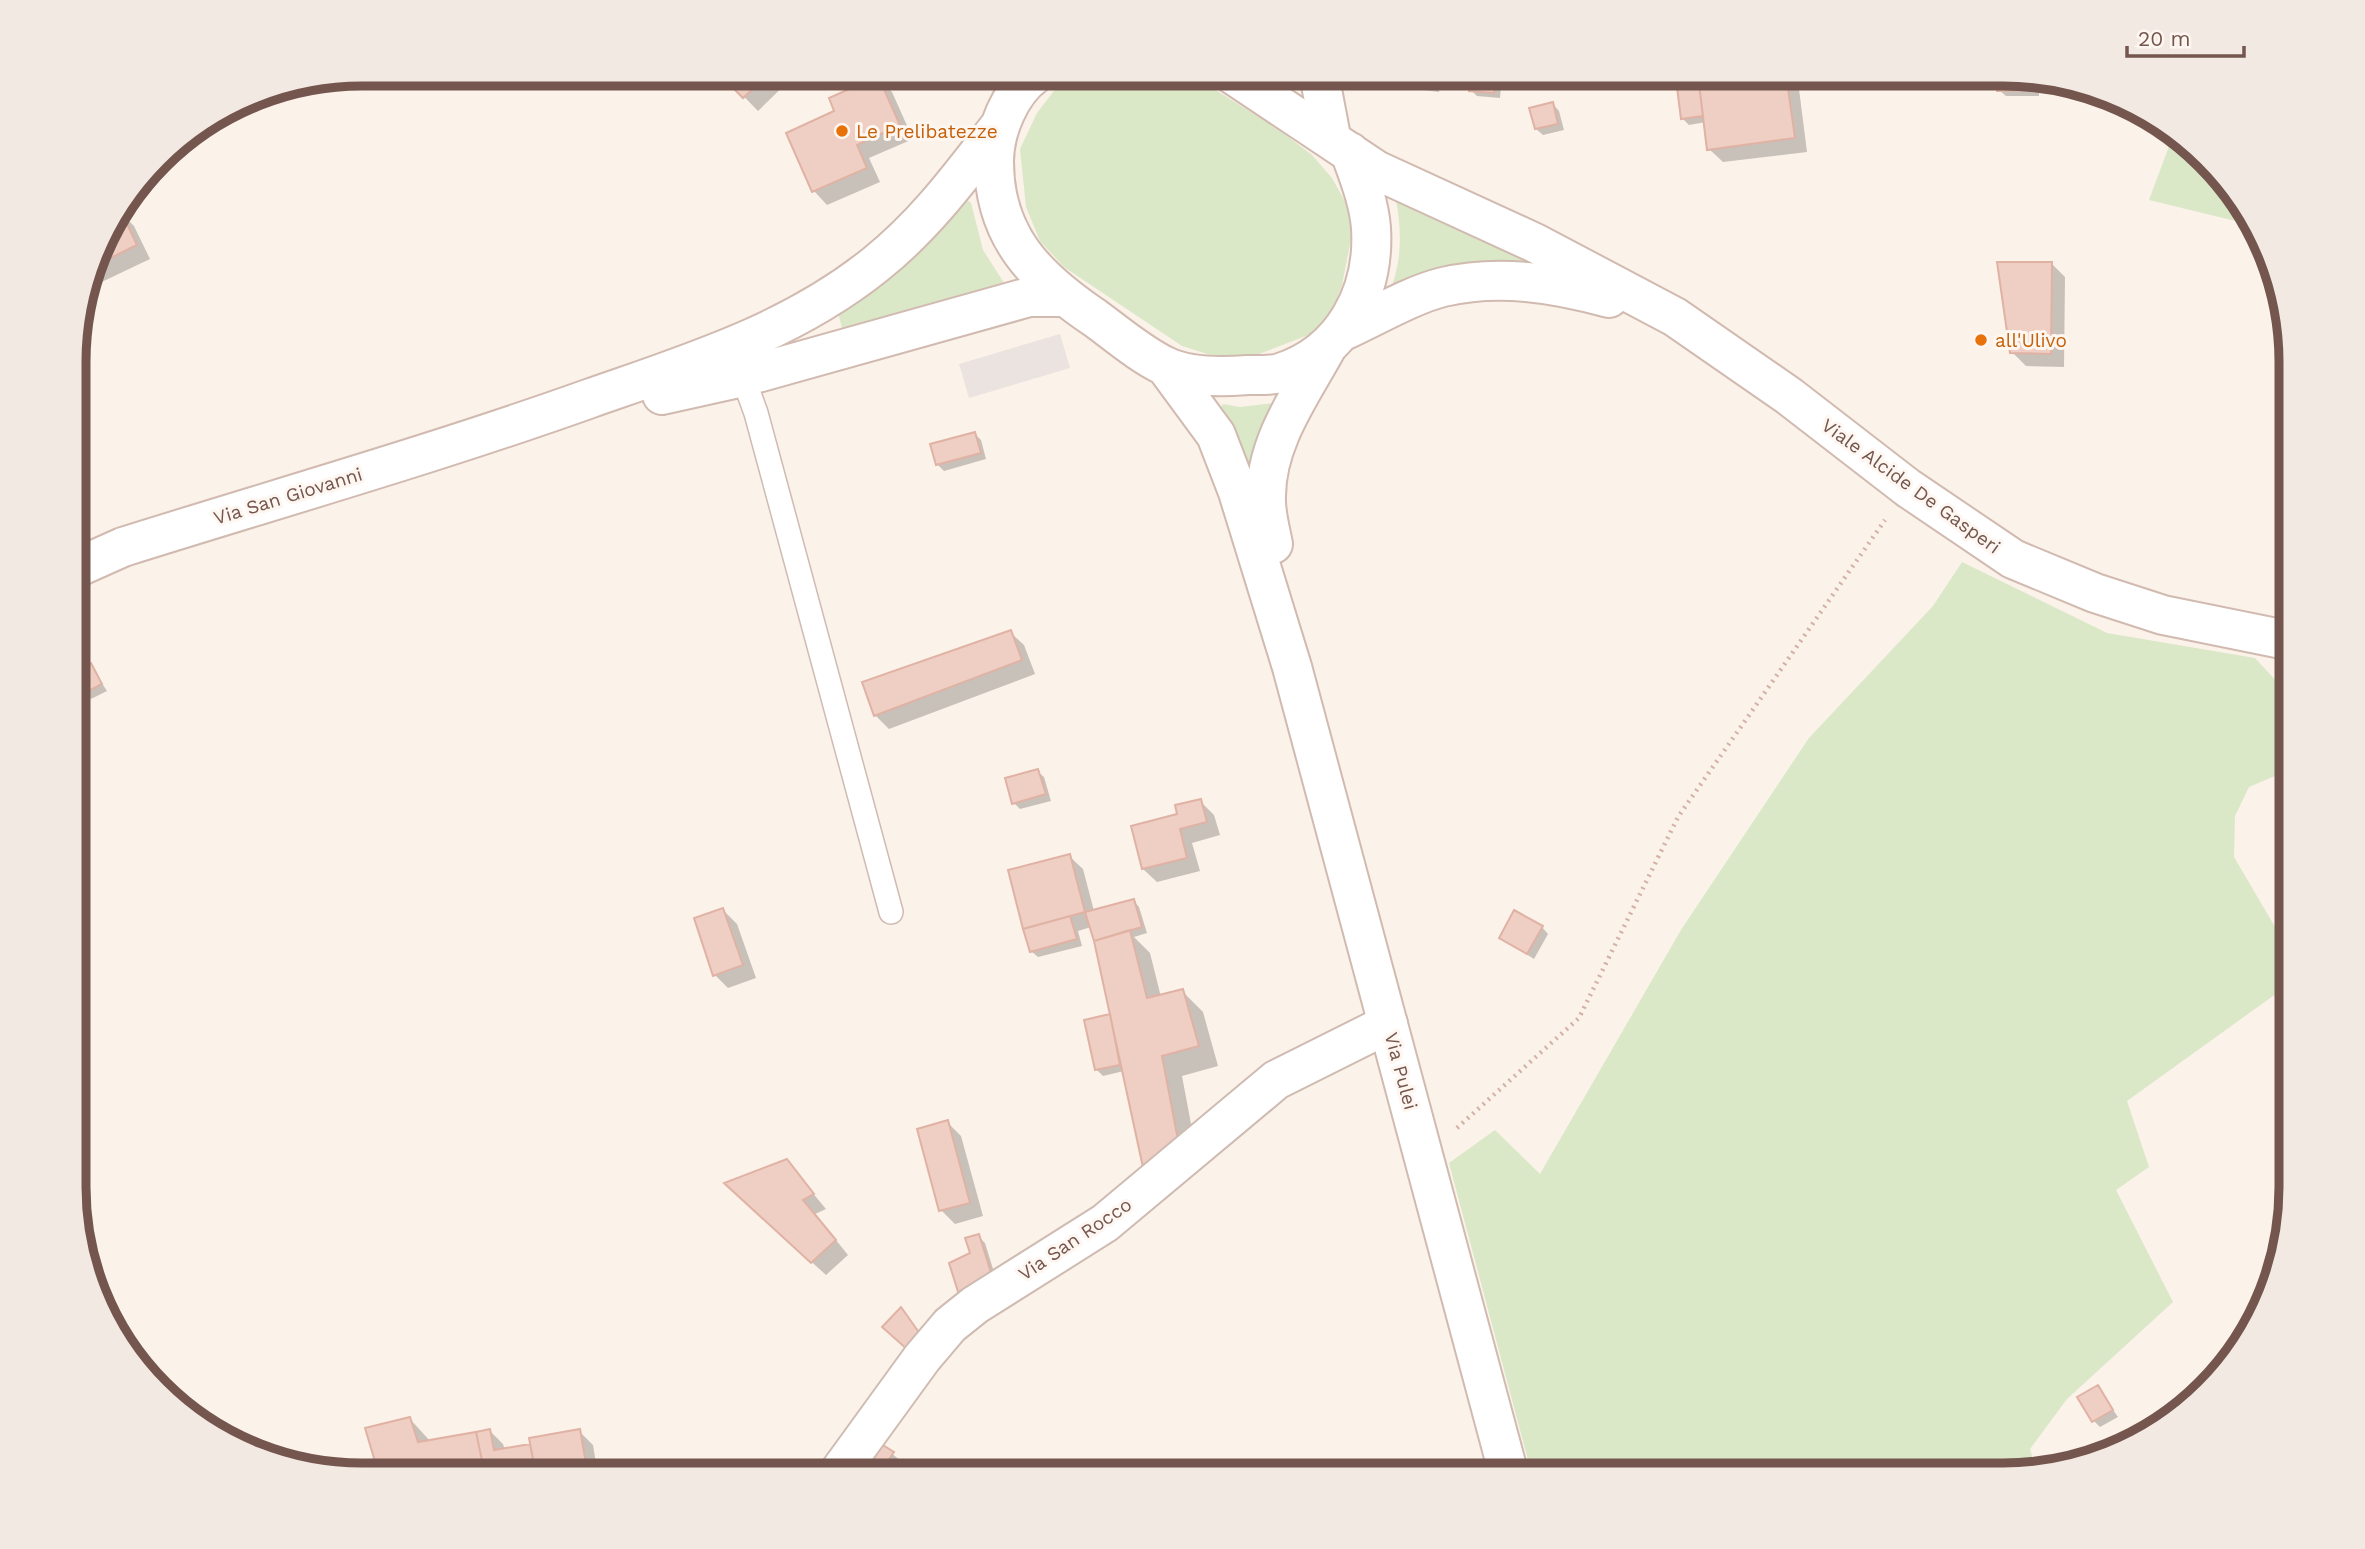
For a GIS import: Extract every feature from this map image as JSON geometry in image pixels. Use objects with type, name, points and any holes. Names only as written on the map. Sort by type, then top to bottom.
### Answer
[{"type":"main road","points":[[503,429],[741,345],[825,300],[877,264],[949,194],[999,127],[1021,86]]},
{"type":"main road","points":[[1250,86],[1376,170],[1535,243],[1675,317]]},
{"type":"main road","points":[[1292,667],[1266,496],[1274,452],[1287,416],[1362,296],[1371,258],[1371,226],[1365,193],[1340,145],[1323,86]]},
{"type":"main road","points":[[999,127],[994,155],[1000,209],[1013,240],[1031,267],[1064,297],[1166,367],[1216,435],[1238,492],[1292,667]]},
{"type":"main road","points":[[1166,367],[1214,377],[1278,373],[1335,339],[1441,288],[1497,279],[1569,287],[1675,317]]},
{"type":"main road","points":[[503,429],[743,377],[1028,297],[1064,297]]},
{"type":"main road","name":"Viale Alcide De Gasperi","points":[[1675,317],[1789,396],[1908,488],[2013,559],[2095,593],[2163,615],[2279,639]]},
{"type":"main road","name":"Via San Giovanni","points":[[86,564],[123,547],[503,429]]},
{"type":"main road","name":"Via Pulei","points":[[1292,667],[1506,1463]]},
{"type":"main road","name":"Via San Rocco","points":[[846,1463],[922,1358],[950,1325],[975,1305],[1105,1223],[1276,1080],[1388,1024]]},
{"type":"lane","points":[[743,377],[756,413],[891,912]]},
{"type":"path","points":[[1424,1158],[1579,1018],[1678,817],[1908,488]]},
{"type":"shaded area","points":[[1060,334],[1070,368],[969,398],[959,364]]},
{"type":"green space","points":[[1058,86],[1209,86],[1278,129],[1312,155],[1332,178],[1347,205],[1352,234],[1342,285],[1332,311],[1311,334],[1254,356],[1220,358],[1182,346],[1064,267],[1040,241],[1026,207],[1020,149],[1037,113]]},
{"type":"green space","points":[[2170,143],[2199,166],[2233,208],[2241,222],[2149,200]]},
{"type":"green space","points":[[964,197],[971,203],[983,250],[1006,286],[843,332],[838,312]]},
{"type":"green space","points":[[1396,200],[1530,255],[1532,268],[1389,293],[1400,248]]},
{"type":"green space","points":[[1282,402],[1249,475],[1218,412],[1223,404],[1240,407]]},
{"type":"green space","points":[[1962,562],[2107,633],[2255,658],[2279,684],[2279,774],[2249,787],[2235,816],[2234,857],[2279,934],[2279,992],[2127,1101],[2149,1167],[2116,1190],[2173,1302],[2067,1399],[2030,1449],[2033,1462],[1529,1463],[1449,1163],[1495,1130],[1540,1174],[1681,930],[1809,738],[1933,606]]},
{"type":"building","points":[[731,86],[756,86],[743,98]]},
{"type":"building","points":[[856,86],[882,86],[900,125],[857,145],[867,168],[812,192],[786,133],[834,111],[829,98]]},
{"type":"building","points":[[1470,86],[1495,86],[1494,93],[1469,91]]},
{"type":"building","points":[[1699,86],[1788,86],[1795,138],[1707,150]]},
{"type":"building","points":[[1699,86],[1703,116],[1681,119],[1677,87]]},
{"type":"building","points":[[1997,86],[2034,87],[2034,90],[1997,91]]},
{"type":"building","points":[[1553,102],[1558,124],[1535,129],[1529,108]]},
{"type":"building","points":[[125,220],[137,245],[105,261]]},
{"type":"building","points":[[1997,262],[2052,262],[2051,354],[2010,353]]},
{"type":"building","points":[[975,432],[981,453],[936,465],[930,444]]},
{"type":"building","points":[[1011,630],[1022,660],[874,716],[862,682]]},
{"type":"building","points":[[91,663],[102,684],[86,692],[86,665]]},
{"type":"building","points":[[1038,769],[1046,794],[1012,804],[1005,778]]},
{"type":"building","points":[[1201,799],[1207,822],[1180,829],[1187,858],[1142,869],[1131,826],[1177,814],[1175,805]]},
{"type":"building","points":[[1070,854],[1085,912],[1023,929],[1008,870]]},
{"type":"building","points":[[1134,899],[1142,927],[1094,941],[1085,912]]},
{"type":"building","points":[[723,908],[743,965],[713,976],[694,918]]},
{"type":"building","points":[[1514,910],[1543,926],[1527,954],[1499,938]]},
{"type":"building","points":[[1070,916],[1077,939],[1030,952],[1023,929]]},
{"type":"building","points":[[1130,930],[1147,998],[1183,989],[1199,1046],[1162,1056],[1178,1140],[1144,1172],[1094,941]]},
{"type":"building","points":[[1110,1014],[1120,1065],[1095,1070],[1084,1020]]},
{"type":"building","points":[[948,1120],[970,1203],[939,1211],[917,1129]]},
{"type":"building","points":[[787,1159],[814,1194],[803,1200],[836,1240],[811,1263],[724,1183]]},
{"type":"building","points":[[979,1234],[993,1279],[960,1298],[949,1263],[970,1253],[965,1238]]},
{"type":"building","points":[[901,1307],[923,1338],[909,1351],[882,1327]]},
{"type":"building","points":[[2098,1385],[2113,1410],[2092,1422],[2077,1397]]},
{"type":"building","points":[[410,1417],[418,1442],[476,1432],[482,1463],[375,1463],[365,1428]]},
{"type":"building","points":[[490,1429],[494,1450],[530,1444],[534,1463],[482,1463],[476,1432]]},
{"type":"building","points":[[580,1429],[586,1463],[534,1463],[529,1438]]},
{"type":"building","points":[[878,1442],[894,1452],[886,1463],[863,1463]]},
{"type":"place","name":"Le Prelibatezze","points":[[842,131]]},
{"type":"place","name":"all'Ulivo","points":[[1981,340]]}]
